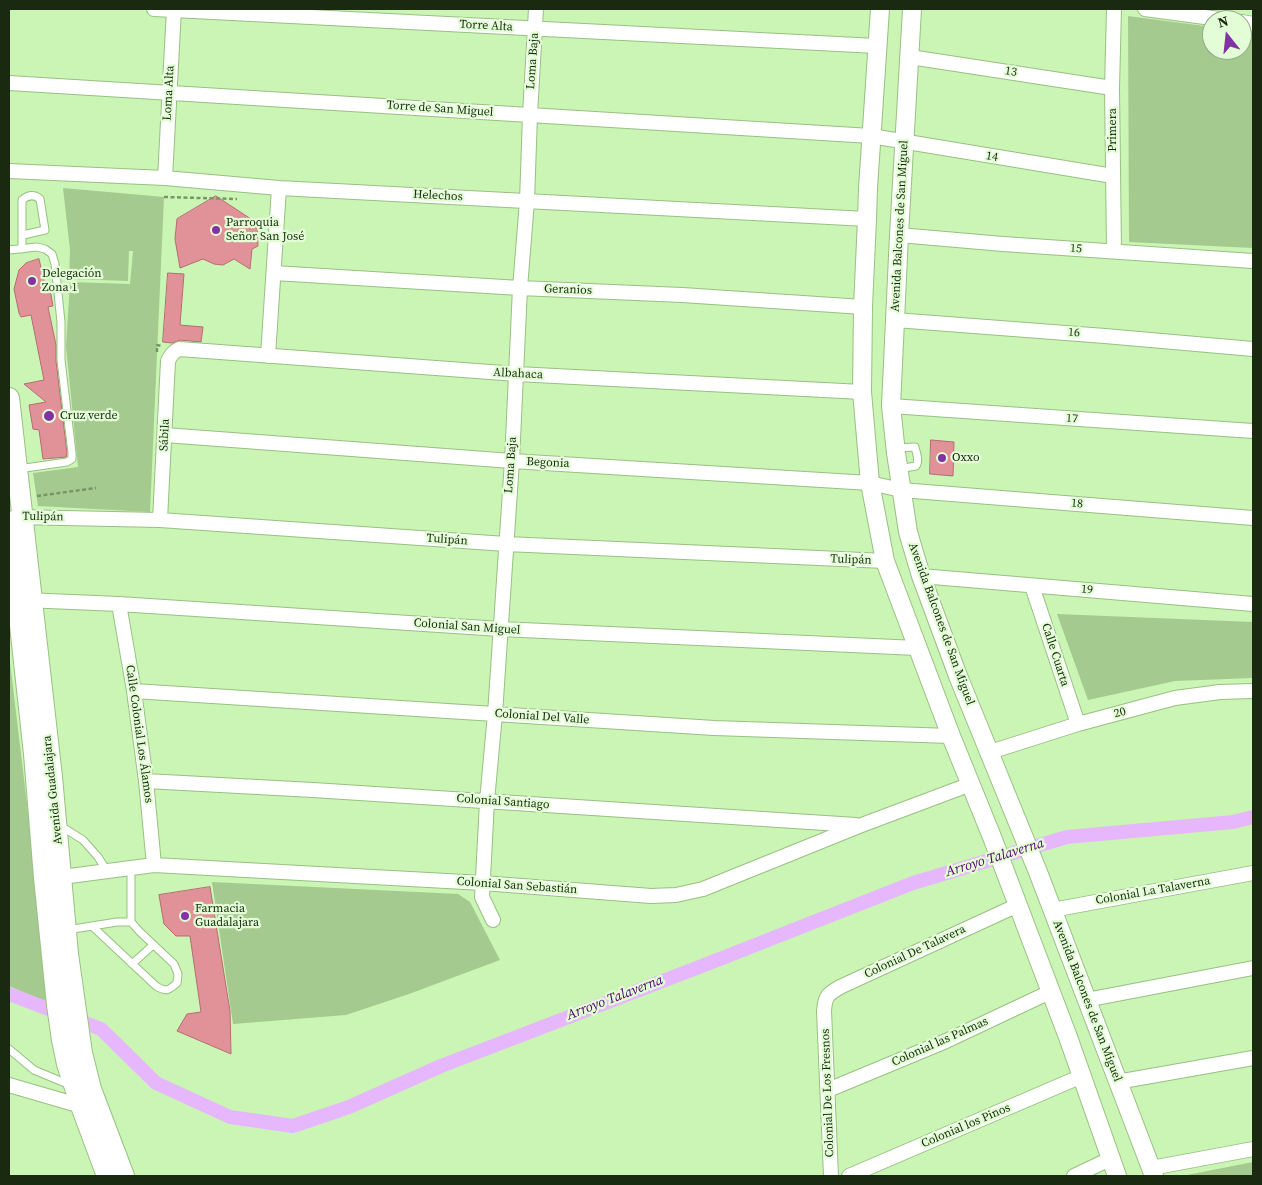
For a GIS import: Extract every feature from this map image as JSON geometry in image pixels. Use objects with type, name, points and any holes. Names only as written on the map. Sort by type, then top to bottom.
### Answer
[{"type":"main road","name":"Avenida Guadalajara","points":[[9,398],[14,461],[13,519],[51,767],[56,824],[53,878],[57,1005],[67,1064],[107,1176]]},
{"type":"main road","name":"Avenida Guadalajara","points":[[24,600],[34,754],[53,878],[66,930],[82,1053],[91,1089],[124,1176]]},
{"type":"street","name":"Torre Alta","points":[[154,9],[877,46]]},
{"type":"street","name":"Loma Baja","points":[[493,920],[482,897],[487,801],[512,461],[536,9]]},
{"type":"street","points":[[880,9],[868,188],[862,392],[870,483],[885,561],[1068,1037],[1117,1176]]},
{"type":"street","name":"Avenida Balcones de San Miguel","points":[[912,9],[894,320],[891,406],[895,448],[908,532],[921,576],[958,676],[1038,872],[1152,1172]]},
{"type":"street","name":"Primera","points":[[1114,9],[1112,88],[1114,251]]},
{"type":"street","points":[[1145,9],[1202,17]]},
{"type":"street","name":"Loma Alta","points":[[165,178],[174,10]]},
{"type":"street","name":"13","points":[[910,57],[1112,88]]},
{"type":"street","name":"Torre de San Miguel","points":[[9,83],[871,136]]},
{"type":"street","name":"14","points":[[871,136],[1113,176]]},
{"type":"street","name":"Helechos","points":[[9,171],[165,178],[279,188],[867,219]]},
{"type":"street","points":[[268,356],[279,188]]},
{"type":"street","name":"15","points":[[899,235],[1253,260]]},
{"type":"street","name":"Geranios","points":[[274,273],[863,307]]},
{"type":"street","name":"16","points":[[894,320],[1253,349]]},
{"type":"street","name":"Albahaca","points":[[171,348],[517,374],[862,392]]},
{"type":"street","name":"Sábila","points":[[160,520],[168,361],[171,348]]},
{"type":"street","name":"17","points":[[891,406],[1253,431]]},
{"type":"street","name":"Begonia","points":[[165,436],[512,461],[870,483],[901,490]]},
{"type":"street","name":"18","points":[[901,490],[1253,518]]},
{"type":"street","name":"Tulipán","points":[[13,519],[160,520],[506,544],[885,561]]},
{"type":"street","name":"19","points":[[921,576],[1253,604]]},
{"type":"street","name":"Calle Cuarta","points":[[1032,586],[1078,724]]},
{"type":"street","name":"Colonial San Miguel","points":[[24,600],[119,604],[500,630],[918,648]]},
{"type":"street","name":"Calle Colonial Los Álamos","points":[[119,604],[134,691],[146,781],[154,865]]},
{"type":"street","name":"Colonial Del Valle","points":[[134,691],[714,728],[951,736]]},
{"type":"street","name":"20","points":[[990,752],[1078,724],[1175,698],[1220,692],[1253,691]]},
{"type":"street","name":"Colonial Santiago","points":[[146,781],[487,801],[859,826]]},
{"type":"street","name":"Colonial San Sebastián","points":[[53,878],[154,865],[483,883],[651,896],[676,896],[704,889],[859,826],[971,784]]},
{"type":"street","name":"Colonial La Talaverna","points":[[1052,910],[1253,873]]},
{"type":"street","name":"Colonial De Talavera","points":[[824,1010],[825,999],[830,992],[1015,897]]},
{"type":"street","points":[[1086,1000],[1253,968]]},
{"type":"street","name":"Colonial las Palmas","points":[[828,1090],[946,1041],[1050,992]]},
{"type":"street","name":"Colonial De Los Fresnos","points":[[824,1010],[831,1176]]},
{"type":"street","points":[[1068,1037],[1096,1028]]},
{"type":"street","points":[[1117,1082],[1253,1058]]},
{"type":"street","name":"Colonial los Pinos","points":[[849,1176],[1082,1076]]},
{"type":"street","points":[[9,1085],[78,1097]]},
{"type":"street","points":[[1152,1172],[1253,1149]]},
{"type":"street","points":[[1074,1176],[1110,1159]]},
{"type":"lane","points":[[22,249],[22,200],[31,195],[37,196],[40,199],[45,230],[23,235]]},
{"type":"lane","points":[[9,250],[45,249],[52,254],[56,264],[61,322],[61,360],[72,453],[72,459],[67,462],[14,461]]},
{"type":"lane","points":[[56,824],[83,840],[107,871]]},
{"type":"lane","points":[[92,926],[156,986],[162,990],[170,989],[177,983],[178,974],[174,964],[131,922],[131,868]]},
{"type":"lane","points":[[66,930],[117,922],[131,922]]},
{"type":"lane","points":[[132,964],[153,945]]},
{"type":"lane","points":[[9,1049],[34,1070],[78,1097]]},
{"type":"path","points":[[164,197],[239,199]]},
{"type":"path","points":[[157,355],[157,346],[171,348]]},
{"type":"path","points":[[37,496],[96,488]]},
{"type":"green space","points":[[1128,16],[1202,26],[1202,60],[1252,60],[1253,33],[1253,248],[1129,242]]},
{"type":"green space","points":[[63,188],[164,197],[150,512],[38,506],[33,473],[78,467],[66,346],[70,282],[130,284],[133,251],[129,251],[128,281],[69,279],[70,250]]},
{"type":"green space","points":[[1057,614],[1253,622],[1253,678],[1175,681],[1088,700]]},
{"type":"green space","points":[[9,654],[51,1004],[9,986]]},
{"type":"green space","points":[[212,882],[458,894],[470,902],[500,960],[346,1015],[233,1024]]},
{"type":"green space","points":[[1253,1162],[1253,1176],[1182,1176]]},
{"type":"building","points":[[216,196],[257,223],[258,246],[252,249],[250,269],[234,259],[223,265],[214,264],[203,259],[180,268],[175,239],[177,219]]},
{"type":"building","points":[[39,259],[45,284],[49,284],[53,306],[48,307],[56,345],[56,361],[67,453],[66,457],[43,459],[39,430],[33,429],[29,405],[46,402],[24,384],[44,380],[31,315],[21,317],[14,289],[19,270],[26,263]]},
{"type":"building","points":[[168,273],[184,274],[180,325],[203,327],[201,342],[180,340],[172,343],[163,342]]},
{"type":"building","name":"Oxxo","points":[[931,440],[954,442],[953,476],[930,474]]},
{"type":"building","points":[[210,887],[230,1011],[231,1054],[177,1031],[187,1014],[201,1012],[190,936],[176,936],[164,924],[159,895]]},
{"type":"waterway","name":"Arroyo Talaverna","points":[[9,994],[101,1029],[156,1083],[230,1117],[293,1126],[349,1107],[441,1066],[913,883],[1067,837],[1233,822],[1253,817]]},
{"type":"place","name":"Parroquia Señor San José","points":[[216,230]]},
{"type":"place","name":"Delegación Zona 1","points":[[32,281]]},
{"type":"place","name":"Cruz verde","points":[[49,416]]},
{"type":"place","name":"Oxxo","points":[[942,458]]},
{"type":"place","name":"Farmacia Guadalajara","points":[[185,916]]}]
